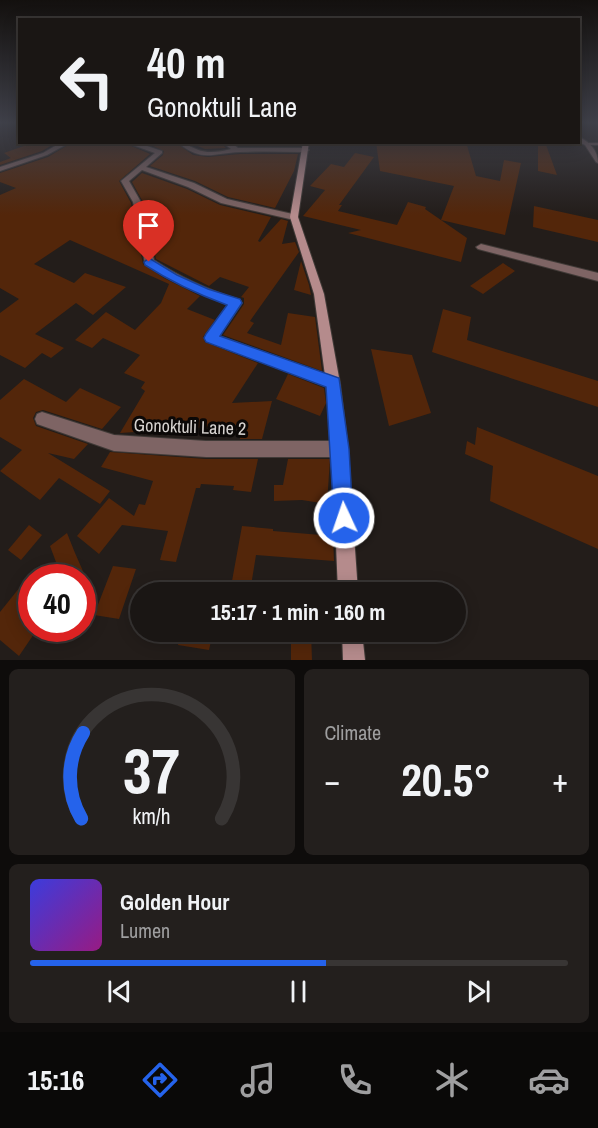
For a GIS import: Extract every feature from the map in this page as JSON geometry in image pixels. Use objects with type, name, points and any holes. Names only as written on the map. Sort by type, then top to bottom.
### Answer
[{"type":"street","points":[[0,169],[45,154]]},
{"type":"street","points":[[158,154],[125,181],[137,202],[149,262],[173,278],[236,303],[211,338],[333,383]]},
{"type":"street","points":[[305,154],[294,217],[319,294],[333,383],[340,449],[347,582]]},
{"type":"street","points":[[142,168],[191,185],[224,201],[294,217]]},
{"type":"street","points":[[481,247],[598,277]]},
{"type":"street","name":"Gonoktuli Lane 2","points":[[42,419],[114,443],[206,449],[340,449]]},
{"type":"street","points":[[352,642],[354,660]]},
{"type":"building","points":[[5,154],[34,154],[0,165],[0,162],[11,158]]},
{"type":"building","points":[[53,154],[150,154],[119,181],[131,203],[143,264],[164,278],[200,296],[187,309],[215,320],[203,337],[205,342],[258,363],[232,403],[272,401],[262,439],[240,439],[240,425],[120,433],[145,391],[141,388],[145,382],[124,373],[140,355],[103,338],[92,348],[75,340],[106,312],[135,330],[161,303],[169,284],[70,240],[34,264],[74,283],[85,273],[126,287],[93,315],[76,303],[35,334],[64,348],[51,358],[42,353],[25,368],[0,355],[0,313],[19,299],[0,288],[0,195],[16,188],[0,182],[0,173]]},
{"type":"building","points":[[191,154],[208,157],[240,154],[298,154],[294,171],[275,208],[228,197],[195,181],[150,166],[163,155]]},
{"type":"building","points":[[354,154],[374,157],[339,205],[342,205],[338,211],[397,225],[408,202],[426,207],[425,209],[467,238],[461,262],[348,233],[361,230],[303,216],[325,190],[310,186],[331,164],[344,167]]},
{"type":"building","points":[[378,154],[469,154],[476,176],[500,181],[504,160],[521,163],[505,235],[441,220],[454,186],[380,171]]},
{"type":"building","points":[[538,154],[549,154],[557,175],[538,171]]},
{"type":"building","points":[[142,173],[187,189],[220,205],[271,217],[258,241],[260,242],[281,219],[288,221],[282,244],[295,242],[299,252],[250,321],[254,323],[247,333],[281,345],[288,313],[315,317],[322,371],[223,335],[244,304],[244,298],[241,297],[249,287],[220,277],[209,286],[156,259],[143,202],[132,182]]},
{"type":"building","points":[[534,206],[598,220],[598,242],[533,227]]},
{"type":"building","points":[[301,261],[309,285],[311,295],[294,290]]},
{"type":"building","points":[[503,263],[515,271],[483,294],[470,286]]},
{"type":"building","points":[[443,309],[471,317],[467,340],[598,381],[598,407],[432,352]]},
{"type":"building","points":[[371,349],[412,355],[431,413],[389,426]]},
{"type":"building","points":[[288,374],[324,388],[326,403],[320,416],[276,399]]},
{"type":"building","points":[[24,379],[66,402],[80,388],[121,407],[102,429],[43,410],[36,412],[33,418],[36,426],[88,444],[74,459],[48,453],[110,491],[100,504],[59,478],[40,500],[0,471],[22,450],[0,437],[0,400]]},
{"type":"building","points":[[477,427],[598,476],[598,549],[490,501],[493,466],[465,454],[467,441],[475,445]]},
{"type":"building","points":[[110,452],[206,459],[258,459],[251,492],[233,490],[234,486],[201,484],[200,488],[196,488],[176,562],[160,560],[168,531],[122,525],[99,554],[77,536],[109,498],[134,516],[139,504],[145,505],[153,481],[101,467]]},
{"type":"building","points":[[288,459],[330,459],[327,504],[302,500],[274,501],[274,485],[283,485]]},
{"type":"building","points":[[29,525],[42,535],[21,560],[8,550]]},
{"type":"building","points":[[242,526],[333,536],[334,561],[256,555],[252,582],[232,582]]},
{"type":"building","points":[[67,533],[80,564],[57,564],[50,546]]},
{"type":"building","points":[[113,566],[136,569],[119,619],[96,615]]},
{"type":"building","points":[[18,590],[18,642],[28,642],[19,656],[0,640],[0,612]]},
{"type":"building","points":[[179,642],[211,642],[209,650],[178,645]]},
{"type":"building","points":[[291,642],[311,642],[312,660],[291,660]]},
{"type":"route","points":[[149,262],[173,278],[236,303],[211,338],[333,383],[344,518]]}]
